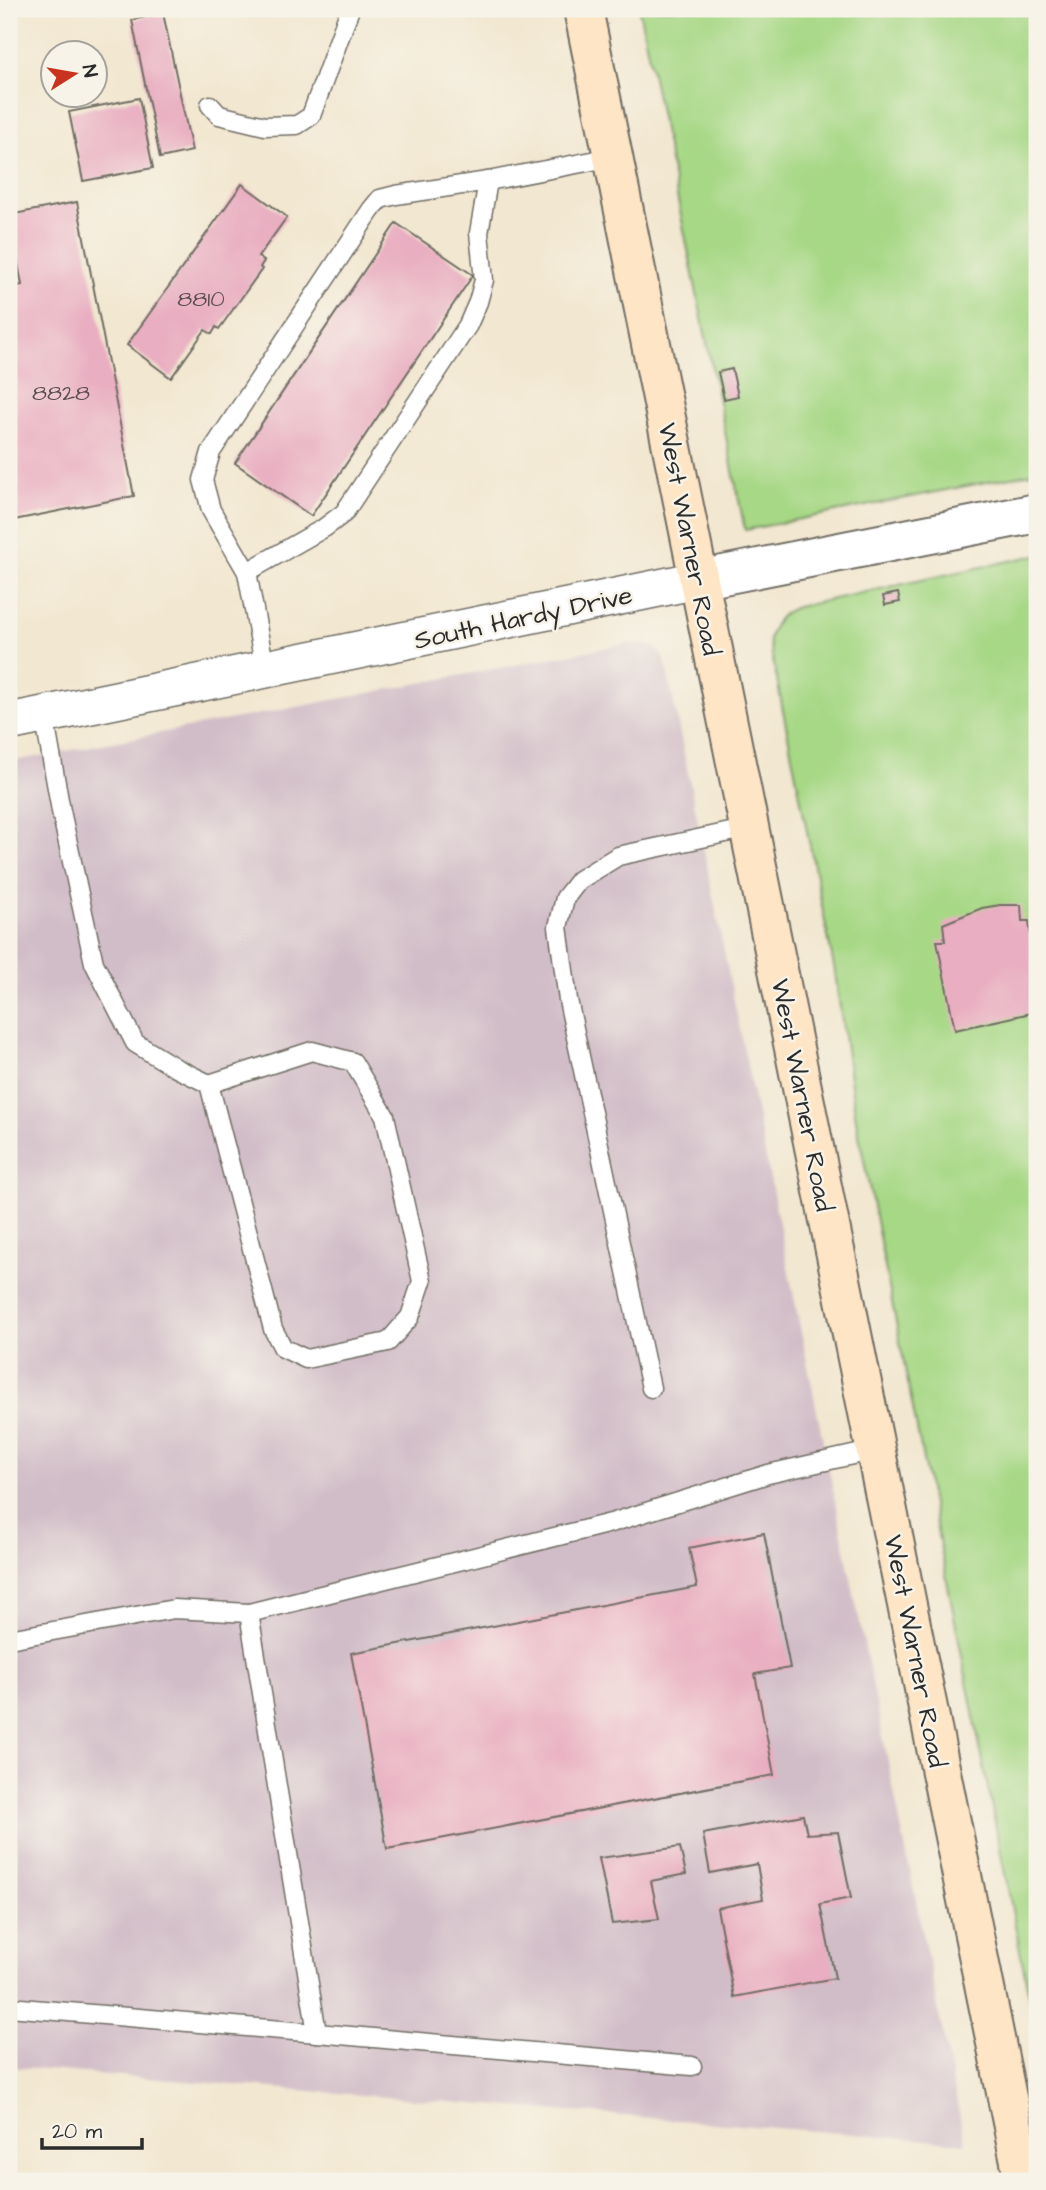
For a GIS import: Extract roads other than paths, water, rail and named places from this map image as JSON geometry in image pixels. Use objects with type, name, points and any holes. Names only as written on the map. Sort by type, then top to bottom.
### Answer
[{"type":"main road","name":"West Warner Road","points":[[583,9],[1024,2181]]},
{"type":"street","name":"South Hardy Drive","points":[[26,719],[1037,513]]},
{"type":"lane","points":[[210,105],[219,115],[265,126],[297,125],[312,116],[350,9]]},
{"type":"lane","points":[[265,669],[247,572],[211,510],[203,480],[211,452],[380,199],[613,157]]},
{"type":"lane","points":[[247,572],[324,528],[344,513],[468,324],[484,280],[479,233],[488,181]]},
{"type":"lane","points":[[26,719],[61,811],[94,963],[135,1043],[209,1084],[273,1329],[283,1348],[306,1359],[388,1342],[410,1317],[422,1281],[385,1116],[353,1062],[313,1051],[209,1084]]},
{"type":"lane","points":[[651,1388],[568,1000],[558,927],[565,898],[579,880],[618,856],[749,828]]},
{"type":"lane","points":[[9,1639],[174,1609],[249,1614],[611,1523],[768,1475],[875,1450]]},
{"type":"lane","points":[[249,1614],[317,2033]]},
{"type":"lane","points":[[9,2007],[692,2066]]}]
